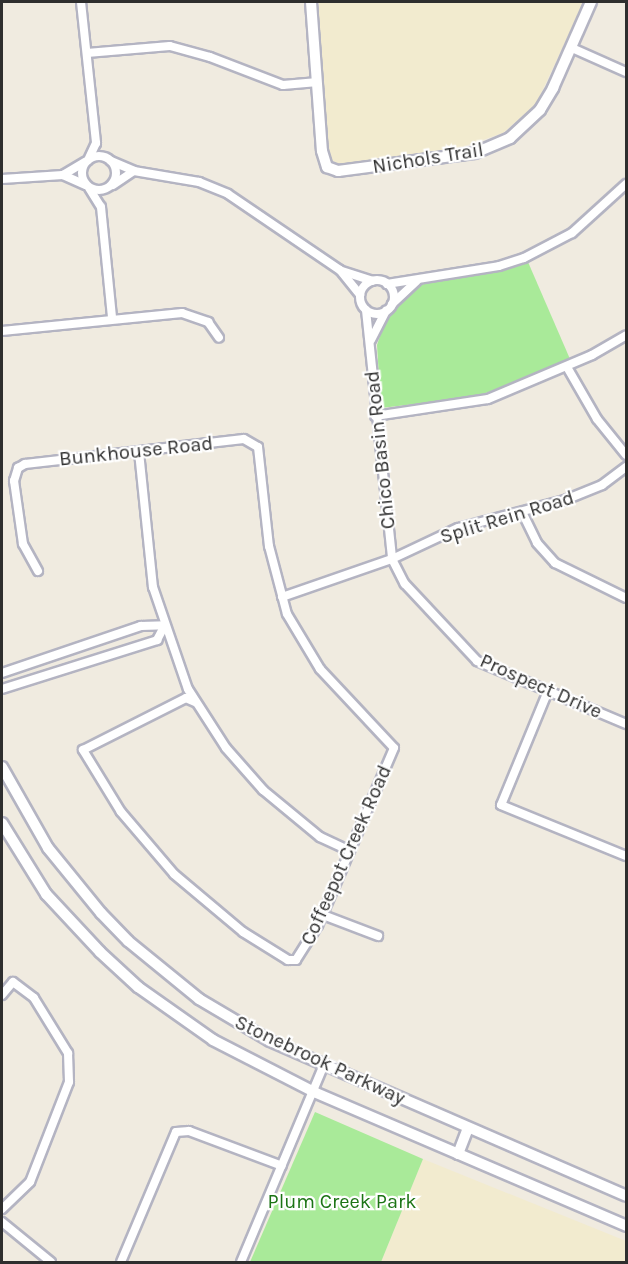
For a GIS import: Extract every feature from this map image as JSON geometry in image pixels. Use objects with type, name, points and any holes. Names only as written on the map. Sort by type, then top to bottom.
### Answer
[{"type":"main road","points":[[311,2],[315,82]]},
{"type":"main road","name":"Nichols Trail","points":[[315,82],[327,167],[338,171],[475,153],[496,146],[524,128],[540,110],[572,48],[591,2]]},
{"type":"main road","name":"Stonebrook Parkway","points":[[2,767],[48,848],[128,941],[169,976],[231,1020],[324,1065],[627,1196]]},
{"type":"main road","name":"Stonebrook Parkway","points":[[2,823],[46,894],[138,987],[237,1055],[314,1092],[627,1226]]},
{"type":"main road","points":[[458,1154],[468,1128]]},
{"type":"street","points":[[81,2],[96,143],[81,173],[101,207],[112,317]]},
{"type":"street","points":[[87,53],[170,46],[210,57],[283,85],[315,82]]},
{"type":"street","points":[[572,48],[627,72]]},
{"type":"street","points":[[96,143],[110,160],[116,173],[101,207]]},
{"type":"street","points":[[63,176],[87,160],[99,156],[134,171],[199,182],[228,194],[340,270],[387,284],[499,266],[551,247],[595,216],[627,184]]},
{"type":"street","points":[[2,179],[63,176],[99,191],[134,171]]},
{"type":"street","points":[[340,270],[360,295],[366,310],[372,314],[386,311]]},
{"type":"street","points":[[371,340],[386,311],[418,280]]},
{"type":"street","points":[[360,295],[372,281]]},
{"type":"street","points":[[387,284],[393,293],[392,304]]},
{"type":"street","name":"Chico Basin Road","points":[[366,310],[371,340],[375,416],[392,559]]},
{"type":"street","points":[[2,331],[112,317],[182,313],[208,322],[219,338]]},
{"type":"street","points":[[375,416],[488,399],[567,367],[627,335]]},
{"type":"street","points":[[567,367],[597,419],[627,454]]},
{"type":"street","name":"Bunkhouse Road","points":[[38,571],[23,544],[14,481],[18,468],[31,463],[244,439],[255,442],[269,546],[282,597]]},
{"type":"street","points":[[139,452],[150,570],[182,676],[195,702],[226,748],[263,790],[313,832],[350,851]]},
{"type":"street","name":"Split Rein Road","points":[[282,597],[392,559],[458,528],[523,514],[591,490],[627,467]]},
{"type":"street","points":[[523,514],[537,543],[555,563],[570,574],[627,598]]},
{"type":"street","name":"Prospect Drive","points":[[392,559],[405,584],[477,661],[627,724]]},
{"type":"street","name":"Coffeepot Creek Road","points":[[195,702],[186,698],[83,750],[121,812],[180,880],[243,932],[288,960],[296,960],[323,915],[394,748],[336,690],[309,655],[282,597]]},
{"type":"street","points":[[2,674],[141,626],[165,625]]},
{"type":"street","points":[[2,689],[157,640],[165,625]]},
{"type":"street","points":[[548,691],[501,805],[627,856]]},
{"type":"street","points":[[323,915],[378,936]]},
{"type":"street","points":[[2,995],[13,982],[34,998],[52,1021],[68,1053],[69,1082],[30,1182],[2,1209]]},
{"type":"street","points":[[241,1263],[324,1065]]},
{"type":"street","points":[[122,1263],[176,1132],[189,1131],[282,1166]]},
{"type":"street","points":[[2,1222],[51,1263]]},
{"type":"shaded area","points":[[319,2],[584,2],[536,104],[503,133],[453,150],[338,164],[329,158],[317,25]]},
{"type":"shaded area","points":[[423,1159],[626,1241],[626,1262],[381,1262]]},
{"type":"green space","points":[[528,262],[570,359],[546,372],[474,397],[381,408],[377,345],[387,315],[397,301],[420,285]]},
{"type":"green space","name":"Plum Creek Park","points":[[315,1112],[423,1159],[381,1262],[250,1262]]}]
